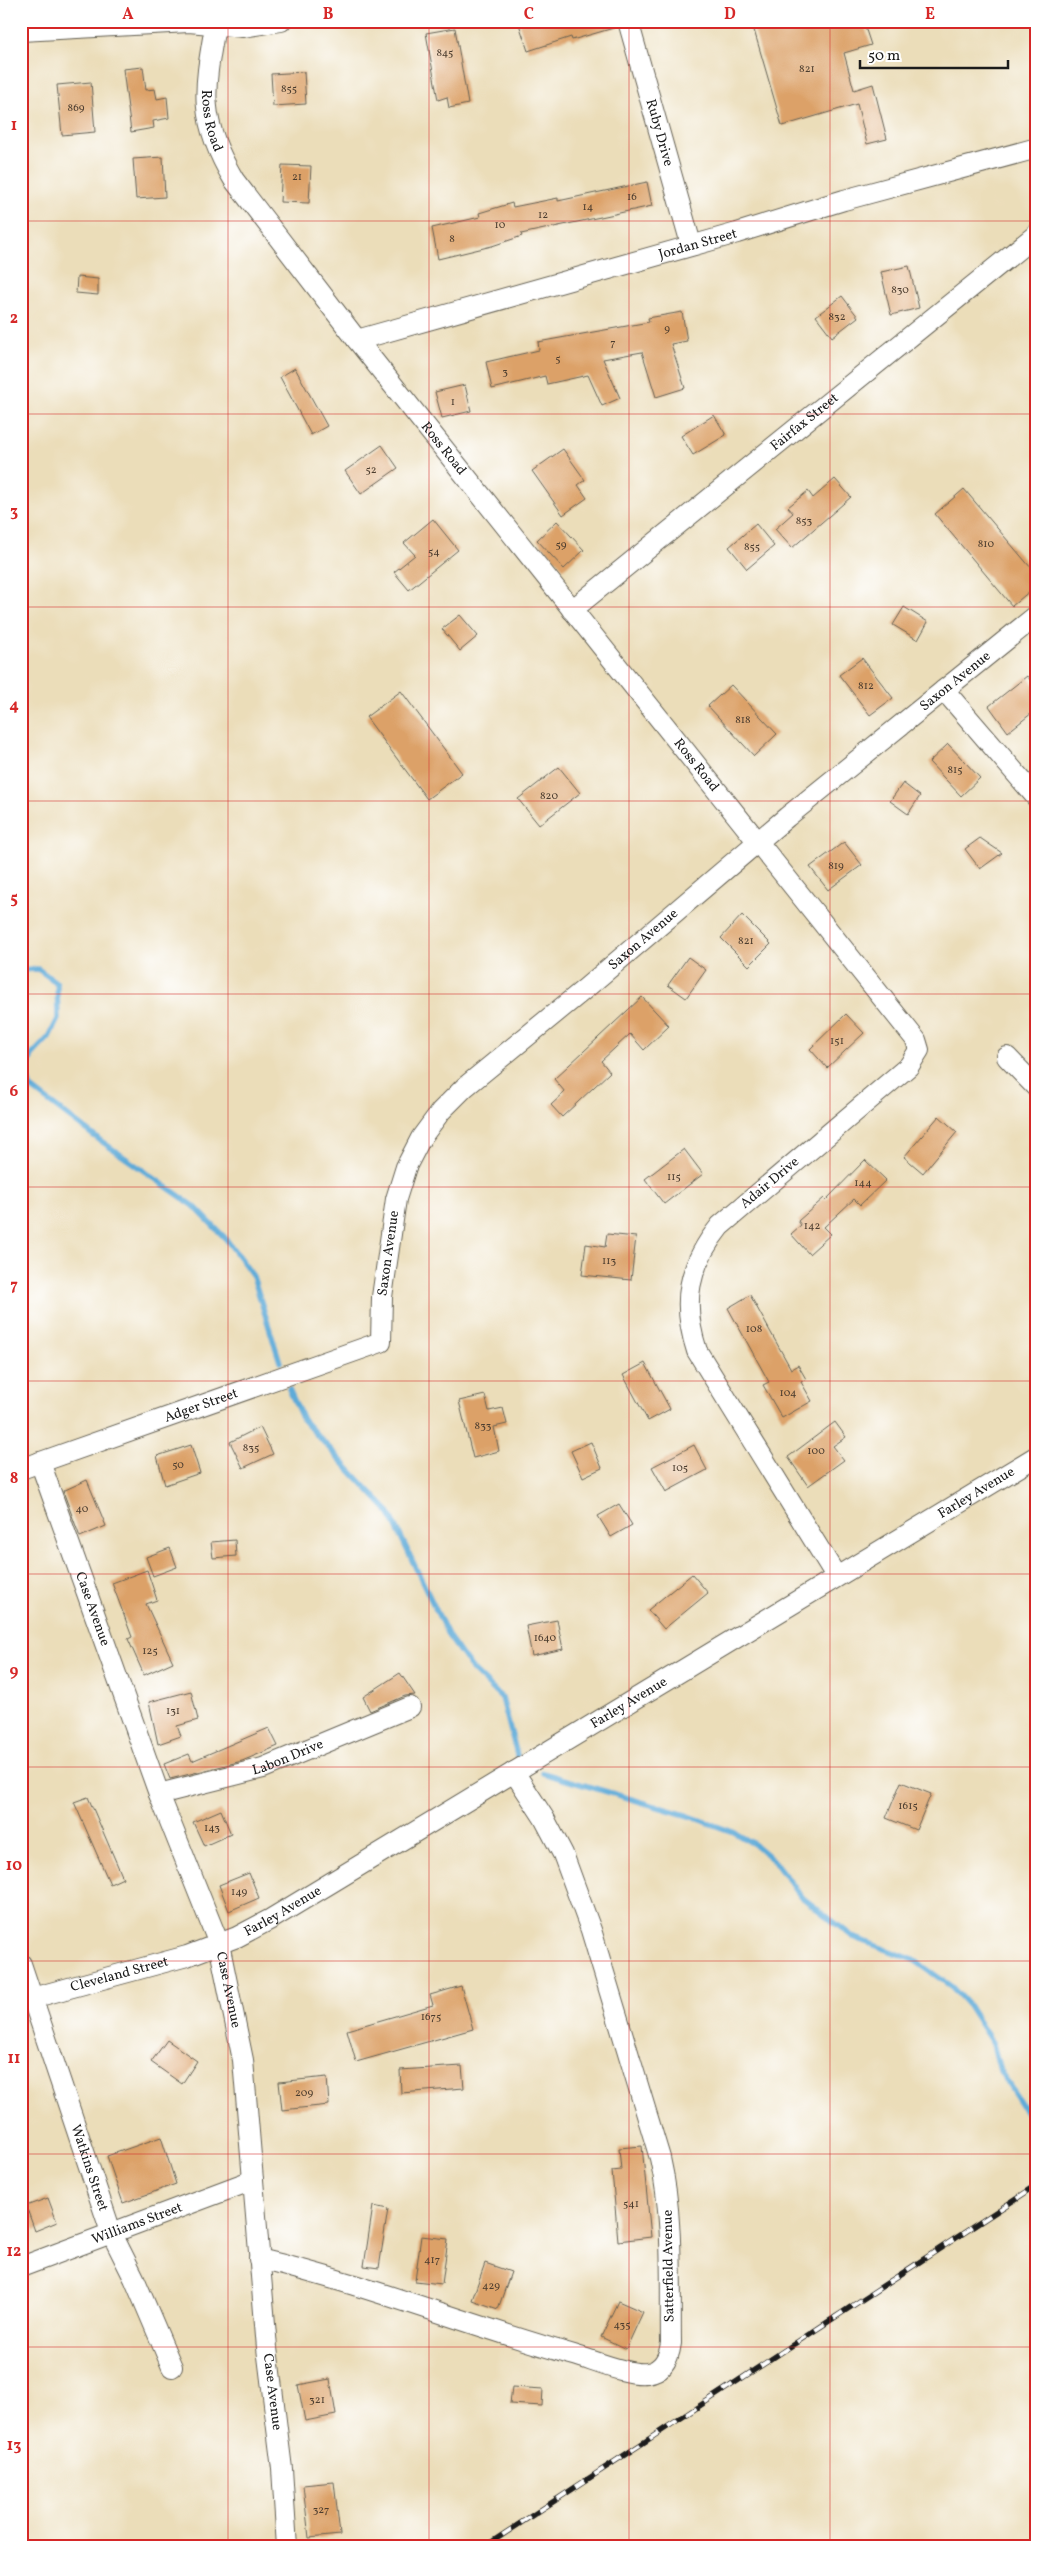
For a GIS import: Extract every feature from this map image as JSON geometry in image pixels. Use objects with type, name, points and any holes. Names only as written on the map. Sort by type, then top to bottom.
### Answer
[{"type":"street","points":[[21,30],[189,22],[243,27],[281,21]]},
{"type":"street","name":"Ruby Drive","points":[[628,21],[691,244]]},
{"type":"street","name":"Ross Road","points":[[216,23],[205,84],[205,108],[218,154],[252,205],[357,340],[759,841]]},
{"type":"street","name":"Jordan Street","points":[[357,340],[691,244],[1037,148]]},
{"type":"street","name":"Fairfax Street","points":[[572,610],[1037,234]]},
{"type":"street","name":"Saxon Avenue","points":[[381,1342],[382,1297],[396,1199],[406,1167],[441,1111],[465,1088],[759,841],[1037,615]]},
{"type":"street","points":[[944,690],[1037,798]]},
{"type":"street","name":"Adair Drive","points":[[759,841],[916,1040],[919,1050],[909,1066],[720,1226],[704,1246],[693,1270],[688,1295],[691,1331],[697,1351],[836,1576]]},
{"type":"street","points":[[1007,1057],[1037,1088]]},
{"type":"street","name":"Adger Street","points":[[31,1465],[381,1342]]},
{"type":"street","name":"Farley Avenue","points":[[219,1944],[271,1919],[1037,1456]]},
{"type":"street","name":"Case Avenue","points":[[31,1465],[219,1944],[243,2060],[259,2259],[282,2469],[287,2547]]},
{"type":"street","name":"Labon Drive","points":[[159,1794],[262,1768],[410,1707]]},
{"type":"street","name":"Satterfield Avenue","points":[[259,2259],[314,2272],[543,2346],[637,2373],[654,2371],[667,2360],[671,2344],[669,2216],[666,2186],[660,2158],[591,1930],[563,1854],[544,1818],[514,1772]]},
{"type":"street","name":"Cleveland Street","points":[[27,1999],[187,1956],[219,1944]]},
{"type":"street","name":"Watkins Street","points":[[21,1964],[27,1999],[111,2232],[134,2278],[172,2367]]},
{"type":"street","name":"Williams Street","points":[[21,2267],[253,2180]]},
{"type":"building","points":[[529,21],[616,21],[617,27],[572,40],[571,37],[528,51],[519,24]]},
{"type":"building","points":[[767,21],[863,21],[871,45],[844,53],[854,90],[873,84],[887,139],[867,144],[857,104],[782,126],[754,30],[768,25]]},
{"type":"building","points":[[455,28],[468,104],[449,108],[447,97],[438,100],[426,33]]},
{"type":"building","points":[[143,67],[146,90],[155,89],[157,99],[167,97],[169,118],[153,121],[154,128],[131,132],[123,69]]},
{"type":"building","points":[[304,72],[306,104],[273,106],[271,74]]},
{"type":"building","points":[[91,82],[95,132],[62,135],[57,85]]},
{"type":"building","points":[[163,157],[165,197],[136,199],[133,159]]},
{"type":"building","points":[[282,165],[311,166],[309,203],[280,202]]},
{"type":"building","points":[[647,182],[652,206],[521,234],[522,236],[492,246],[438,259],[432,228],[480,217],[479,213],[512,203],[513,207],[558,198],[558,201]]},
{"type":"building","points":[[909,266],[919,308],[891,315],[881,272]]},
{"type":"building","points":[[77,277],[98,279],[98,295],[76,293]]},
{"type":"building","points":[[842,296],[858,317],[832,337],[816,316]]},
{"type":"building","points":[[682,312],[687,341],[671,344],[685,388],[656,397],[642,352],[603,359],[620,398],[602,406],[588,375],[547,384],[545,376],[492,389],[486,362],[539,350],[538,342],[649,322],[648,318]]},
{"type":"building","points":[[295,368],[327,426],[311,435],[280,377]]},
{"type":"building","points":[[465,385],[471,411],[442,418],[435,392]]},
{"type":"building","points":[[714,415],[726,435],[693,455],[681,436]]},
{"type":"building","points":[[382,445],[398,468],[361,494],[345,471]]},
{"type":"building","points":[[563,449],[585,480],[578,485],[587,498],[563,515],[532,471]]},
{"type":"building","points":[[835,479],[851,497],[792,548],[775,529],[793,513],[788,507],[808,491],[813,498]]},
{"type":"building","points":[[964,489],[1037,575],[1037,585],[1012,606],[935,514]]},
{"type":"building","points":[[433,519],[458,550],[409,590],[394,572],[415,555],[404,543]]},
{"type":"building","points":[[557,521],[584,550],[564,569],[537,540]]},
{"type":"building","points":[[756,524],[774,546],[747,569],[729,547]]},
{"type":"building","points":[[904,607],[928,622],[918,640],[893,625]]},
{"type":"building","points":[[460,615],[478,636],[460,651],[442,629]]},
{"type":"building","points":[[862,658],[893,698],[870,715],[839,675]]},
{"type":"building","points":[[1027,676],[1037,688],[1037,709],[1008,732],[989,706]]},
{"type":"building","points":[[731,685],[777,734],[754,756],[708,706]]},
{"type":"building","points":[[401,691],[462,773],[427,799],[366,717]]},
{"type":"building","points":[[948,744],[980,778],[961,796],[929,762]]},
{"type":"building","points":[[559,767],[580,793],[539,825],[518,799]]},
{"type":"building","points":[[903,783],[920,796],[908,814],[890,801]]},
{"type":"building","points":[[980,838],[1002,853],[980,869],[965,849]]},
{"type":"building","points":[[844,842],[862,865],[828,890],[810,867]]},
{"type":"building","points":[[742,915],[771,944],[749,966],[721,938]]},
{"type":"building","points":[[688,957],[706,970],[686,998],[668,985]]},
{"type":"building","points":[[642,997],[669,1026],[644,1050],[630,1034],[601,1061],[610,1072],[562,1117],[551,1105],[565,1092],[554,1079]]},
{"type":"building","points":[[846,1014],[864,1033],[827,1068],[810,1049]]},
{"type":"building","points":[[939,1116],[957,1132],[923,1173],[904,1157]]},
{"type":"building","points":[[684,1149],[703,1174],[664,1204],[645,1179]]},
{"type":"building","points":[[865,1160],[886,1180],[860,1205],[854,1199],[824,1227],[831,1234],[809,1254],[791,1234],[801,1225],[798,1221],[824,1198],[826,1200]]},
{"type":"building","points":[[607,1234],[636,1237],[631,1280],[582,1275],[586,1244],[605,1247]]},
{"type":"building","points":[[750,1295],[791,1369],[798,1365],[806,1379],[801,1382],[812,1401],[782,1418],[763,1385],[769,1382],[728,1308]]},
{"type":"building","points":[[645,1363],[670,1409],[648,1421],[623,1375]]},
{"type":"building","points":[[485,1395],[489,1411],[503,1408],[507,1424],[494,1427],[499,1451],[473,1458],[459,1401]]},
{"type":"building","points":[[835,1422],[846,1437],[833,1446],[844,1460],[808,1486],[788,1457]]},
{"type":"building","points":[[260,1427],[273,1454],[243,1468],[230,1442]]},
{"type":"building","points":[[591,1442],[602,1468],[583,1477],[571,1451]]},
{"type":"building","points":[[191,1445],[200,1473],[165,1485],[157,1456]]},
{"type":"building","points":[[694,1445],[707,1470],[666,1492],[652,1467]]},
{"type":"building","points":[[87,1480],[106,1526],[80,1537],[63,1491]]},
{"type":"building","points":[[619,1504],[632,1525],[611,1537],[598,1516]]},
{"type":"building","points":[[235,1540],[236,1556],[213,1558],[211,1542]]},
{"type":"building","points":[[170,1548],[177,1567],[153,1576],[146,1557]]},
{"type":"building","points":[[147,1570],[157,1600],[146,1604],[173,1662],[144,1675],[128,1639],[132,1637],[112,1583]]},
{"type":"building","points":[[692,1574],[708,1593],[664,1629],[648,1610]]},
{"type":"building","points":[[557,1620],[563,1649],[532,1656],[526,1626]]},
{"type":"building","points":[[400,1673],[415,1695],[405,1696],[370,1711],[363,1697]]},
{"type":"building","points":[[191,1691],[198,1720],[177,1726],[181,1736],[158,1744],[149,1702]]},
{"type":"building","points":[[269,1728],[278,1746],[242,1761],[170,1779],[164,1764],[189,1754],[192,1761]]},
{"type":"building","points":[[901,1782],[931,1794],[916,1830],[886,1818]]},
{"type":"building","points":[[88,1797],[123,1878],[110,1884],[74,1802]]},
{"type":"building","points":[[221,1810],[231,1834],[204,1846],[193,1822]]},
{"type":"building","points":[[249,1873],[259,1898],[229,1911],[219,1885]]},
{"type":"building","points":[[461,1986],[473,2029],[356,2062],[347,2030],[433,2005],[430,1995]]},
{"type":"building","points":[[167,2040],[197,2061],[182,2084],[151,2062]]},
{"type":"building","points":[[462,2066],[464,2088],[401,2093],[400,2070]]},
{"type":"building","points":[[327,2077],[329,2105],[282,2110],[279,2082]]},
{"type":"building","points":[[161,2137],[176,2184],[123,2203],[107,2156]]},
{"type":"building","points":[[642,2146],[651,2237],[618,2241],[612,2171],[621,2170],[619,2148]]},
{"type":"building","points":[[48,2198],[57,2222],[35,2231],[26,2206]]},
{"type":"building","points":[[373,2206],[388,2209],[379,2268],[364,2266]]},
{"type":"building","points":[[421,2236],[448,2239],[442,2284],[415,2281]]},
{"type":"building","points":[[485,2263],[511,2272],[498,2309],[472,2300]]},
{"type":"building","points":[[618,2301],[643,2312],[626,2349],[601,2337]]},
{"type":"building","points":[[330,2379],[336,2415],[305,2421],[298,2385]]},
{"type":"building","points":[[512,2387],[543,2389],[542,2406],[510,2404]]},
{"type":"building","points":[[334,2482],[340,2535],[309,2538],[303,2485]]},
{"type":"waterway","points":[[21,970],[38,969],[57,983],[58,1019],[49,1037],[32,1055],[26,1073],[31,1088],[94,1136],[194,1206],[226,1239],[253,1276],[280,1362]]},
{"type":"waterway","points":[[289,1389],[303,1420],[389,1512],[449,1637],[472,1669],[502,1698],[518,1759]]},
{"type":"waterway","points":[[543,1773],[689,1816],[733,1832],[754,1844],[773,1860],[803,1898],[853,1937],[914,1960],[952,1987],[968,2005],[993,2044],[1000,2071],[1032,2120]]},
{"type":"railway","points":[[484,2547],[1037,2185]]}]
